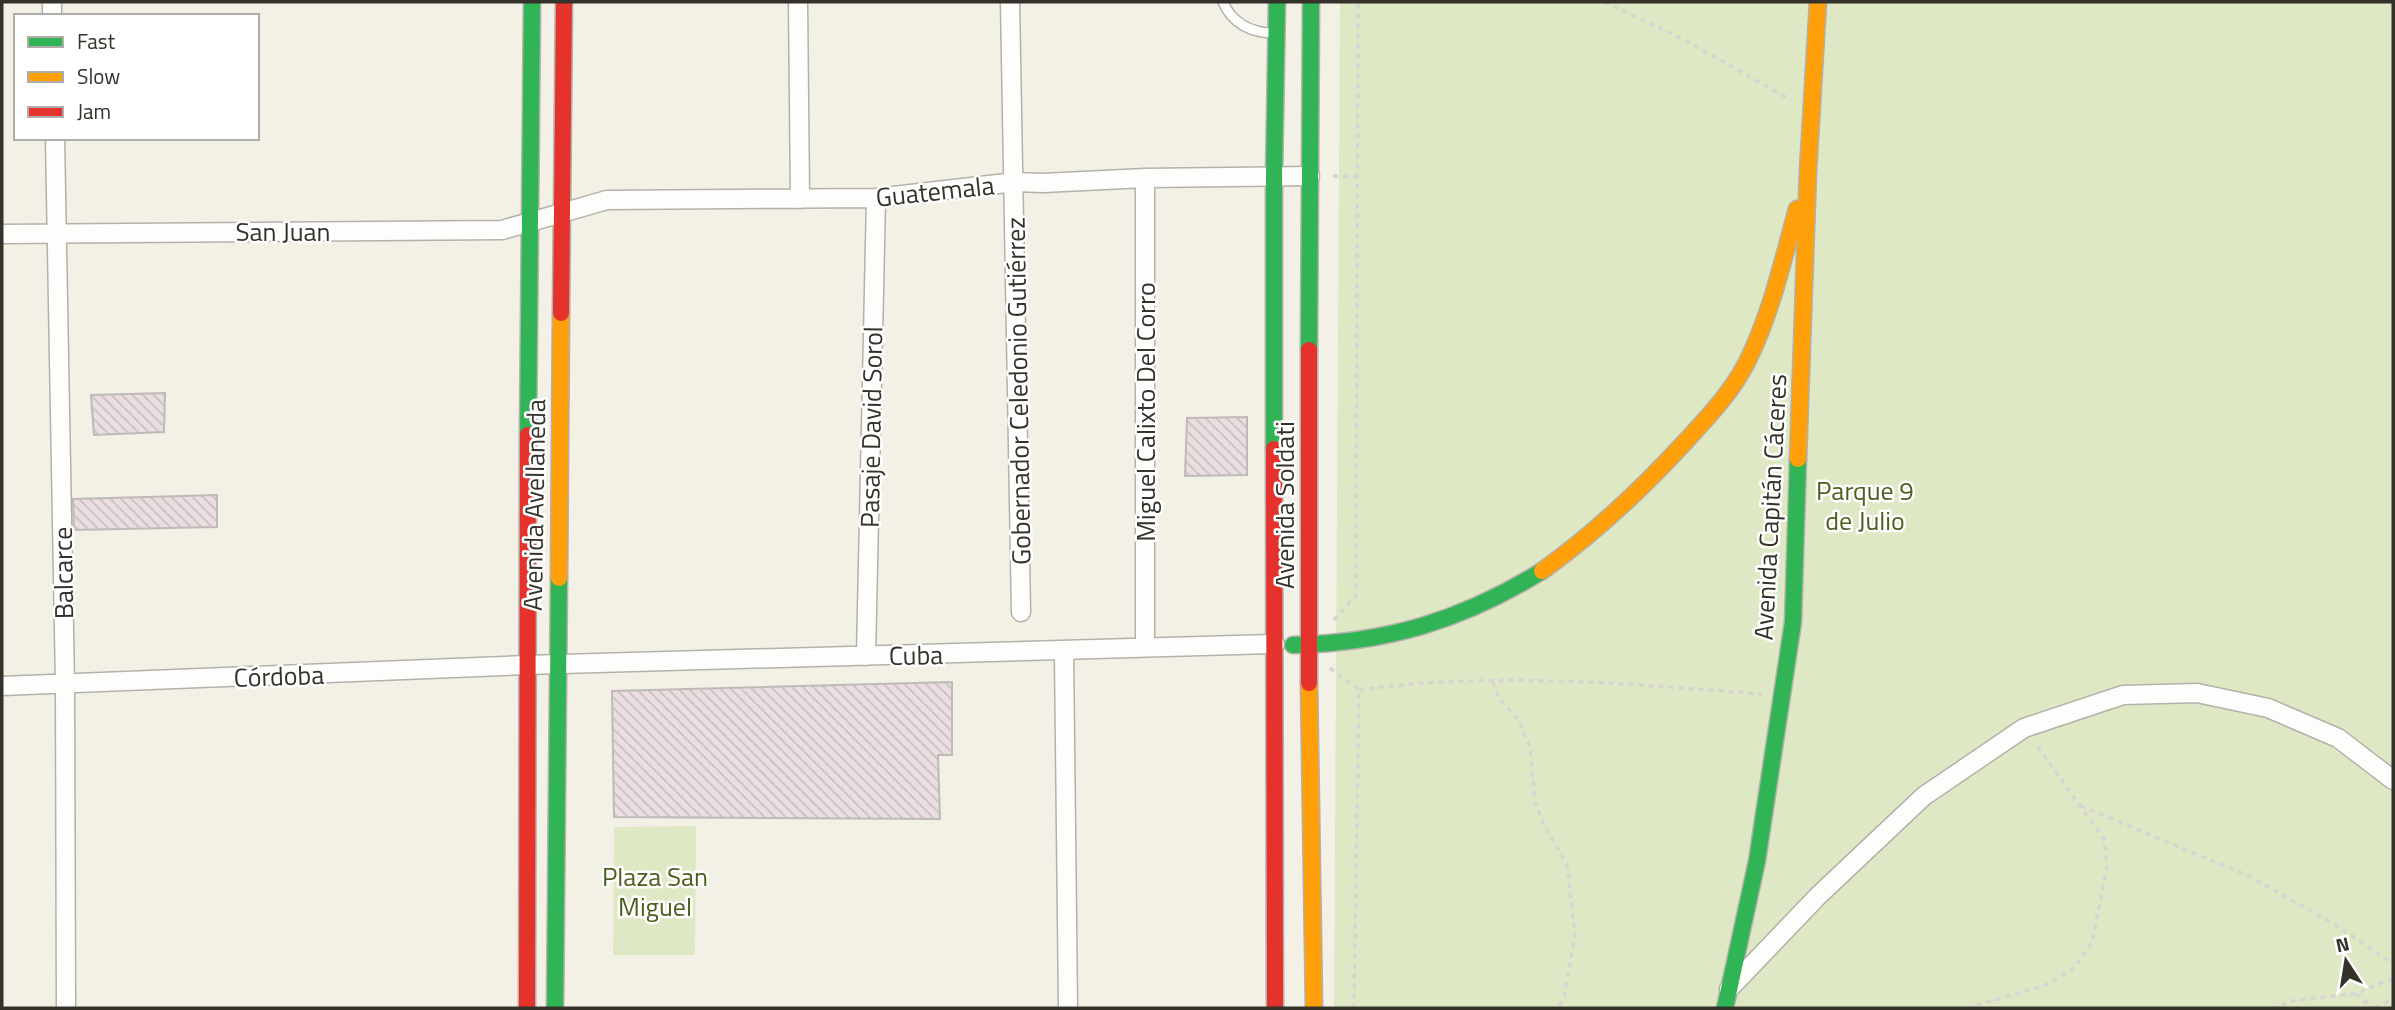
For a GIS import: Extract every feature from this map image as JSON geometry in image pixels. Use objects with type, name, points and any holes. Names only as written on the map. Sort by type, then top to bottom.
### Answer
[{"type":"main road","name":"Avenida Avellaneda","points":[[527,1008],[526,665],[532,2]]},
{"type":"main road","name":"Avenida Avellaneda","points":[[555,1008],[564,2]]},
{"type":"main road","name":"Avenida Soldati","points":[[1275,1008],[1274,176],[1277,2]]},
{"type":"main road","name":"Avenida Soldati","points":[[1311,2],[1308,645],[1314,1008]]},
{"type":"main road","name":"Avenida Capitán Cáceres","points":[[1725,1008],[1757,861],[1793,622],[1808,171],[1818,2]]},
{"type":"main road","points":[[1275,644],[1308,645],[1388,634],[1448,620],[1506,593],[1558,561],[1649,482],[1717,407],[1745,365],[1766,318],[1808,171]]},
{"type":"street","points":[[798,2],[800,199]]},
{"type":"street","name":"Gobernador Celedonio Gutiérrez","points":[[1010,2],[1021,612]]},
{"type":"street","name":"Balcarce","points":[[55,140],[65,685],[66,1008]]},
{"type":"street","name":"Guatemala","points":[[562,212],[607,200],[876,198],[1014,182],[1310,176]]},
{"type":"street","name":"Miguel Calixto Del Corro","points":[[1144,178],[1145,646]]},
{"type":"street","name":"Pasaje David Sorol","points":[[866,656],[876,198]]},
{"type":"street","name":"San Juan","points":[[2,234],[502,230],[562,212]]},
{"type":"street","name":"Cuba","points":[[557,665],[1275,644]]},
{"type":"street","points":[[1064,652],[1068,1008]]},
{"type":"street","name":"Córdoba","points":[[2,686],[557,665]]},
{"type":"street","points":[[1729,989],[1818,896],[1924,796],[2024,728],[2123,695],[2197,693],[2268,708],[2338,738],[2393,780]]},
{"type":"lane","points":[[1223,2],[1231,18],[1244,26],[1266,33],[1277,33]]},
{"type":"path","points":[[1357,2],[1356,595],[1329,626],[1329,667],[1359,690],[1390,685],[1585,681],[1782,695]]},
{"type":"path","points":[[1604,2],[1681,38],[1811,111]]},
{"type":"path","points":[[1493,682],[1499,698],[1519,721],[1527,739],[1535,801],[1543,823],[1567,865],[1575,934],[1564,998],[1558,1008]]},
{"type":"path","points":[[1354,1008],[1359,690]]},
{"type":"path","points":[[1967,1008],[2046,985],[2074,968],[2092,943],[2107,866],[2104,839],[2024,728]]},
{"type":"path","points":[[2079,805],[2249,876],[2339,928],[2393,964]]},
{"type":"path","points":[[2272,1008],[2296,1000],[2355,994],[2393,978]]},
{"type":"path","points":[[2355,994],[2374,1008],[2393,999]]},
{"type":"green space","name":"Parque 9 de Julio","points":[[1340,2],[2393,2],[2393,1008],[1334,1008]]},
{"type":"green space","name":"Plaza San Miguel","points":[[696,826],[695,955],[613,955],[614,827]]},
{"type":"building","points":[[165,393],[164,432],[94,435],[91,395]]},
{"type":"building","points":[[1247,417],[1247,475],[1185,476],[1187,418]]},
{"type":"building","points":[[217,495],[217,527],[74,530],[73,499]]},
{"type":"building","points":[[952,682],[952,755],[938,755],[940,819],[614,817],[612,691]]},
{"type":"traffic: fast","points":[[528,435],[532,2]]},
{"type":"traffic: fast","points":[[1274,449],[1277,2]]},
{"type":"traffic: fast","points":[[1309,350],[1311,2]]},
{"type":"traffic: fast","points":[[1725,1008],[1757,861],[1793,622],[1798,459]]},
{"type":"traffic: fast","points":[[1293,645],[1360,639],[1423,626],[1483,603],[1542,571]]},
{"type":"traffic: fast","points":[[555,1008],[559,578]]},
{"type":"traffic: slow","points":[[1798,459],[1808,171],[1818,2]]},
{"type":"traffic: slow","points":[[1542,571],[1581,542],[1634,494],[1702,423],[1734,384],[1763,325],[1797,209]]},
{"type":"traffic: slow","points":[[559,578],[561,313]]},
{"type":"traffic: slow","points":[[1309,683],[1314,1008]]},
{"type":"traffic: jam","points":[[561,313],[564,2]]},
{"type":"traffic: jam","points":[[1309,350],[1309,683]]},
{"type":"traffic: jam","points":[[527,1008],[528,435]]},
{"type":"traffic: jam","points":[[1274,449],[1275,1008]]}]
